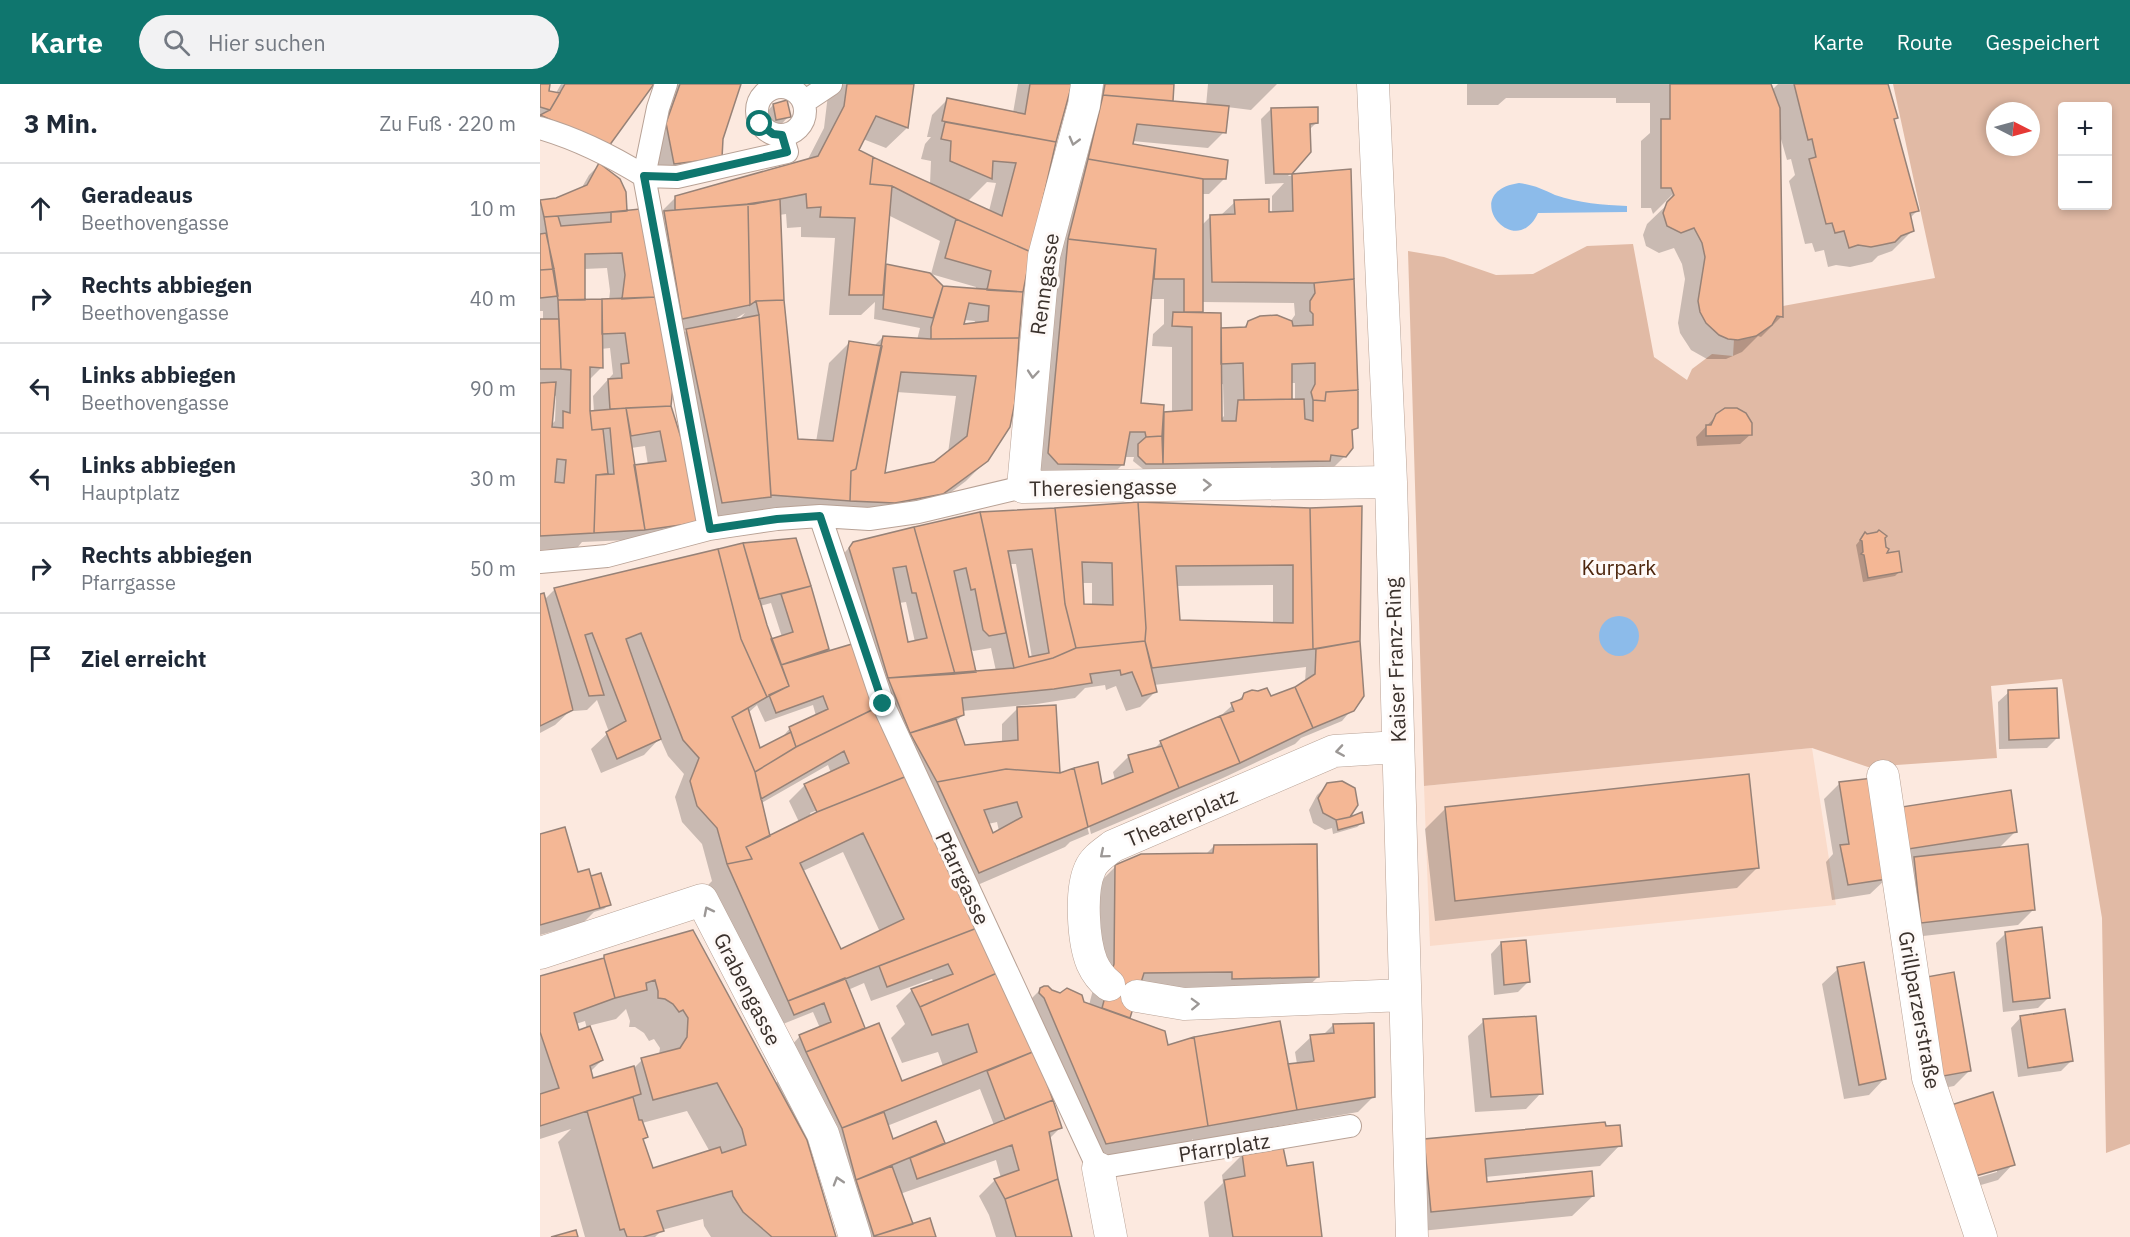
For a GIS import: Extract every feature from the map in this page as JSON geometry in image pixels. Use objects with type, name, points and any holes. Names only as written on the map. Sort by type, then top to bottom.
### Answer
[{"type":"street","points":[[666,84],[657,108],[644,176],[710,529]]},
{"type":"street","points":[[804,102],[831,84]]},
{"type":"street","name":"Renngasse","points":[[1023,488],[1044,256],[1084,105],[1087,84]]},
{"type":"street","name":"Kaiser Franz-Ring","points":[[1373,84],[1390,482],[1412,1237]]},
{"type":"street","points":[[780,86],[794,90],[804,102],[805,117],[801,124],[790,133],[786,150],[773,134],[760,124],[757,107],[759,99],[772,88],[780,86]]},
{"type":"street","points":[[540,128],[565,135],[607,153],[644,176],[677,177],[786,150]]},
{"type":"street","name":"Theresiengasse","points":[[540,562],[607,556],[710,529],[777,519],[820,516],[869,519],[918,512],[1023,488],[1390,482]]},
{"type":"street","name":"Pfarrgasse","points":[[820,516],[883,704],[1098,1167],[1111,1237]]},
{"type":"street","name":"Theaterplatz","points":[[1398,747],[1334,751],[1113,846],[1100,855],[1090,867],[1085,882],[1085,921],[1091,962],[1102,980],[1123,990],[1184,1004],[1405,995]]},
{"type":"street","name":"Grillparzerstraße","points":[[1883,776],[1928,1078],[1981,1237]]},
{"type":"street","name":"Grabengasse","points":[[540,953],[702,900],[823,1134],[855,1237]]},
{"type":"street","name":"Pfarrplatz","points":[[1098,1167],[1350,1126]]},
{"type":"shaded area","points":[[1812,748],[1836,905],[1430,946],[1424,786]]},
{"type":"green space","name":"Kurpark","points":[[1893,84],[2130,84],[2130,1144],[2106,1153],[2102,918],[2062,679],[1991,686],[1997,758],[1868,767],[1812,748],[1424,786],[1408,251],[1444,257],[1496,275],[1533,274],[1587,246],[1633,244],[1654,357],[1687,380],[1692,369],[1712,354],[1733,356],[1734,339],[1754,337],[1759,334],[1769,327],[1777,316],[1783,317],[1783,306],[1935,278]]},
{"type":"water","points":[[1519,183],[1573,200],[1627,206],[1627,212],[1538,213],[1528,226],[1517,231],[1506,228],[1497,220],[1492,210],[1493,199],[1501,189]]},
{"type":"water","points":[[1619,616],[1627,617],[1633,622],[1638,628],[1638,644],[1633,650],[1627,655],[1619,656],[1611,655],[1605,650],[1600,644],[1599,636],[1600,628],[1605,622],[1611,617]]},
{"type":"building","points":[[540,84],[550,84],[549,91],[560,93],[550,110],[540,107]]},
{"type":"building","points":[[565,84],[654,84],[609,146],[540,115],[550,110]]},
{"type":"building","points":[[680,84],[741,84],[723,139],[722,158],[674,164],[666,123]]},
{"type":"building","points":[[847,84],[914,84],[908,128],[876,116],[859,150],[873,157],[870,184],[892,186],[883,295],[849,295],[855,218],[820,217],[821,207],[807,208],[806,194],[754,204],[675,210],[675,196],[818,156],[844,106]]},
{"type":"building","points":[[1030,84],[1072,84],[1056,142],[942,121],[947,98],[1025,114]]},
{"type":"building","points":[[1105,84],[1174,84],[1173,101],[1103,95]]},
{"type":"building","points":[[1670,84],[1771,84],[1780,108],[1783,317],[1777,316],[1772,325],[1756,336],[1738,340],[1728,339],[1719,335],[1706,323],[1700,312],[1698,301],[1705,257],[1702,243],[1694,228],[1681,233],[1667,226],[1663,213],[1667,202],[1674,195],[1671,188],[1661,188],[1661,119],[1670,119]]},
{"type":"building","points":[[1794,84],[1888,84],[1898,118],[1894,119],[1919,211],[1910,213],[1914,231],[1901,236],[1895,242],[1871,247],[1858,245],[1849,248],[1844,231],[1835,233],[1832,223],[1826,224],[1809,159],[1816,157],[1812,139],[1808,140]]},
{"type":"building","points":[[1103,95],[1229,106],[1226,133],[1137,124],[1133,144],[1228,160],[1226,179],[1203,179],[1088,159]]},
{"type":"building","points":[[787,100],[791,117],[776,120],[773,104]]},
{"type":"building","points":[[1318,107],[1318,123],[1310,124],[1311,152],[1292,174],[1274,174],[1271,108]]},
{"type":"building","points":[[945,122],[1056,142],[1031,252],[956,219],[892,186],[870,184],[873,157],[1002,216],[1016,163],[993,161],[992,179],[950,161],[951,141],[941,139]]},
{"type":"building","points":[[1088,159],[1203,179],[1203,312],[1184,312],[1184,279],[1154,279],[1156,249],[1068,239]]},
{"type":"building","points":[[599,163],[620,179],[626,192],[627,211],[544,217],[540,200],[556,198],[587,185]]},
{"type":"building","points":[[1351,169],[1354,279],[1314,283],[1212,282],[1210,215],[1235,214],[1234,200],[1269,199],[1269,212],[1293,211],[1292,174]]},
{"type":"building","points":[[780,199],[784,300],[756,301],[750,305],[748,204]]},
{"type":"building","points":[[748,204],[750,305],[682,319],[664,211]]},
{"type":"building","points":[[640,209],[655,297],[622,299],[625,275],[622,253],[585,254],[585,300],[558,300],[544,217],[558,216],[561,226],[611,222],[611,212]]},
{"type":"building","points":[[956,219],[1031,252],[1023,292],[987,290],[991,271],[945,258]]},
{"type":"building","points":[[546,233],[554,269],[540,270],[540,234]]},
{"type":"building","points":[[1068,239],[1156,249],[1141,403],[1164,405],[1162,436],[1146,437],[1145,432],[1130,432],[1124,465],[1058,464],[1048,453]]},
{"type":"building","points":[[886,264],[930,273],[943,286],[933,318],[883,309]]},
{"type":"building","points":[[554,269],[558,296],[540,298],[540,270]]},
{"type":"building","points":[[1354,279],[1358,390],[1326,392],[1325,401],[1313,400],[1311,392],[1315,384],[1315,363],[1292,364],[1292,399],[1244,400],[1243,363],[1221,364],[1221,328],[1246,327],[1248,321],[1260,316],[1277,315],[1292,321],[1293,326],[1313,325],[1310,301],[1315,293],[1314,283]]},
{"type":"building","points":[[943,286],[1023,292],[1019,338],[931,339],[931,327]],"holes":[[[969,303],[989,306],[988,321],[964,324]]]},
{"type":"building","points":[[655,297],[673,386],[671,406],[610,409],[608,379],[622,378],[621,364],[629,363],[625,333],[602,334],[602,299]]},
{"type":"building","points":[[602,299],[603,368],[590,367],[590,411],[592,430],[603,429],[608,474],[596,475],[594,533],[540,536],[540,383],[556,382],[552,427],[563,428],[563,411],[570,413],[571,370],[561,369],[558,300]],"holes":[[[557,459],[566,460],[564,483],[555,482]]]},
{"type":"building","points":[[784,300],[798,439],[833,441],[849,341],[882,346],[856,469],[851,471],[850,501],[771,495],[759,315],[756,301]]},
{"type":"building","points":[[1173,312],[1221,313],[1222,421],[1236,421],[1238,400],[1304,399],[1305,419],[1313,421],[1313,400],[1325,401],[1326,392],[1358,390],[1358,428],[1352,430],[1353,448],[1346,457],[1331,455],[1330,461],[1163,464],[1164,412],[1192,410],[1192,327],[1172,326]]},
{"type":"building","points":[[759,315],[771,497],[722,503],[686,329]]},
{"type":"building","points":[[540,319],[559,319],[561,369],[540,369]]},
{"type":"building","points":[[883,336],[931,339],[1019,338],[1015,402],[1010,427],[988,461],[943,494],[895,503],[850,501],[851,471],[856,469]],"holes":[[[901,372],[976,376],[967,436],[934,462],[885,473]]]},
{"type":"building","points":[[671,406],[694,479],[702,522],[645,530],[634,465],[666,461],[660,431],[631,436],[626,408]]},
{"type":"building","points":[[626,408],[645,530],[594,533],[596,475],[614,474],[610,428],[592,430],[590,411]]},
{"type":"building","points":[[1725,408],[1737,408],[1746,413],[1752,423],[1752,435],[1706,436],[1706,425],[1711,425],[1716,414]]},
{"type":"building","points":[[1162,436],[1163,464],[1146,464],[1138,456],[1138,444],[1146,437]]},
{"type":"building","points":[[1138,502],[1310,508],[1313,649],[1152,668],[1145,641]],"holes":[[[1293,565],[1293,623],[1180,620],[1176,566]]]},
{"type":"building","points":[[1138,502],[1145,641],[1076,648],[1065,604],[1055,508]],"holes":[[[1082,562],[1112,563],[1113,605],[1084,604]]]},
{"type":"building","points":[[1362,506],[1360,641],[1313,649],[1310,508]]},
{"type":"building","points":[[1055,508],[1065,604],[1076,648],[1053,658],[1014,668],[980,512]],"holes":[[[1032,549],[1049,653],[1029,657],[1008,551]]]},
{"type":"building","points":[[980,512],[1006,633],[989,636],[983,630],[975,589],[971,590],[966,568],[954,571],[976,672],[955,674],[914,527]]},
{"type":"building","points":[[914,527],[955,674],[888,678],[849,548],[853,542]],"holes":[[[906,566],[912,593],[916,593],[927,638],[908,642],[893,568]]]},
{"type":"building","points":[[1879,530],[1887,536],[1885,538],[1886,547],[1889,549],[1887,553],[1899,551],[1902,572],[1868,578],[1864,555],[1861,554],[1863,552],[1860,540],[1865,532],[1867,534]]},
{"type":"building","points":[[796,538],[811,586],[759,599],[743,543]]},
{"type":"building","points":[[743,543],[767,625],[789,686],[767,697],[741,639],[718,549]]},
{"type":"building","points":[[718,549],[741,639],[767,697],[732,717],[755,772],[770,836],[746,847],[752,859],[727,864],[717,828],[697,806],[690,781],[699,758],[683,740],[641,633],[626,639],[661,739],[617,759],[606,732],[626,721],[592,633],[585,635],[604,695],[589,696],[554,588]]},
{"type":"building","points":[[811,586],[829,649],[781,665],[771,639],[793,632],[781,594]]},
{"type":"building","points":[[544,593],[573,710],[540,726],[540,594]]},
{"type":"building","points":[[1145,641],[1157,692],[1142,696],[1132,672],[1121,675],[1120,670],[1090,674],[1092,683],[962,698],[964,715],[910,733],[888,678],[1014,668],[1053,658],[1076,648]]},
{"type":"building","points":[[1360,641],[1364,696],[1354,711],[1313,728],[1295,687],[1315,674],[1316,649]]},
{"type":"building","points":[[852,644],[878,707],[796,747],[789,727],[828,709],[823,696],[776,713],[769,695],[789,686],[781,665]]},
{"type":"building","points":[[1295,687],[1313,728],[1240,763],[1220,716],[1234,711],[1231,703],[1242,699],[1244,693],[1267,688],[1271,696]]},
{"type":"building","points":[[2057,688],[2059,738],[2009,740],[2008,690]]},
{"type":"building","points":[[1056,705],[1060,773],[1006,769],[937,782],[910,733],[956,719],[965,745],[1018,740],[1017,707]]},
{"type":"building","points":[[878,707],[907,776],[817,812],[804,784],[849,763],[844,751],[761,799],[755,772],[796,747]]},
{"type":"building","points":[[748,708],[760,748],[791,732],[796,747],[755,772],[732,717]]},
{"type":"building","points":[[1220,716],[1240,763],[1179,788],[1160,741]]},
{"type":"building","points":[[1162,746],[1179,788],[1088,827],[1074,768],[1098,762],[1102,784],[1133,772],[1128,755]]},
{"type":"building","points":[[1074,768],[1088,827],[979,873],[937,782],[1006,769],[1060,773]],"holes":[[[1017,802],[1022,817],[993,833],[984,810]]]},
{"type":"building","points":[[1749,774],[1759,868],[1455,901],[1445,807]]},
{"type":"building","points":[[907,776],[977,928],[788,1001],[727,864],[752,859],[746,847],[817,812]],"holes":[[[863,833],[904,919],[841,949],[800,863]]]},
{"type":"building","points":[[1873,778],[1887,879],[1848,885],[1840,845],[1849,844],[1839,782]]},
{"type":"building","points":[[1342,781],[1355,788],[1358,805],[1350,817],[1336,820],[1323,813],[1318,798],[1327,783]]},
{"type":"building","points":[[2011,790],[2017,832],[1902,850],[1895,808]]},
{"type":"building","points":[[1362,812],[1364,823],[1338,830],[1336,820]]},
{"type":"building","points":[[565,827],[578,872],[589,869],[600,908],[540,925],[540,834]]},
{"type":"building","points":[[1317,844],[1319,977],[1232,979],[1232,972],[1144,973],[1130,1018],[1102,1008],[1114,964],[1115,865],[1141,854],[1213,853],[1214,845]]},
{"type":"building","points":[[2028,844],[2035,910],[1921,923],[1914,857]]},
{"type":"building","points":[[601,873],[611,905],[600,908],[591,876]]},
{"type":"building","points":[[2042,927],[2050,998],[2013,1002],[2005,932]]},
{"type":"building","points":[[977,928],[997,973],[920,1007],[911,989],[953,974],[948,964],[887,987],[879,966]]},
{"type":"building","points":[[693,930],[807,1140],[836,1237],[772,1237],[743,1212],[732,1191],[657,1211],[664,1231],[643,1237],[627,1237],[624,1229],[620,1230],[587,1111],[633,1097],[639,1120],[642,1120],[648,1137],[643,1139],[653,1168],[720,1147],[722,1153],[746,1145],[742,1129],[717,1083],[653,1100],[641,1058],[680,1048],[687,1037],[688,1018],[683,1010],[679,1012],[673,1004],[658,998],[655,980],[646,983],[647,990],[615,998],[604,958],[604,955]]},
{"type":"building","points":[[1526,940],[1530,982],[1504,985],[1501,942]]},
{"type":"building","points":[[604,958],[615,998],[574,1013],[579,1030],[590,1026],[603,1060],[590,1066],[593,1078],[634,1066],[641,1094],[540,1126],[540,1094],[559,1088],[540,1032],[540,976]]},
{"type":"building","points":[[1864,962],[1886,1079],[1859,1085],[1837,967]]},
{"type":"building","points":[[1954,972],[1971,1071],[1938,1077],[1921,978]]},
{"type":"building","points":[[997,973],[1035,1051],[842,1128],[806,1052],[879,1023],[902,1081],[977,1052],[968,1024],[932,1035],[920,1007]]},
{"type":"building","points":[[845,978],[865,1028],[806,1052],[799,1035],[831,1022],[824,1003],[794,1015],[788,1001]]},
{"type":"building","points":[[1044,986],[1060,993],[1067,988],[1082,995],[1084,1002],[1165,1031],[1168,1045],[1194,1037],[1208,1126],[1106,1144],[1044,998],[1039,993],[1040,988]]},
{"type":"building","points":[[2065,1009],[2073,1061],[2028,1068],[2020,1016]]},
{"type":"building","points":[[1536,1016],[1543,1094],[1491,1097],[1483,1019]]},
{"type":"building","points":[[1280,1021],[1297,1110],[1208,1126],[1194,1037]]},
{"type":"building","points":[[1374,1023],[1375,1097],[1297,1110],[1288,1064],[1314,1061],[1310,1035],[1334,1033],[1333,1024]]},
{"type":"building","points":[[1035,1051],[1053,1100],[1005,1119],[987,1071]]},
{"type":"building","points":[[1993,1092],[2015,1165],[1972,1177],[1951,1105]]},
{"type":"building","points":[[1053,1100],[1062,1128],[1049,1132],[1058,1179],[1005,1199],[994,1179],[1019,1170],[1012,1145],[917,1179],[910,1158]]},
{"type":"building","points":[[884,1112],[893,1139],[936,1121],[945,1143],[856,1180],[842,1128]]},
{"type":"building","points":[[1605,1122],[1606,1126],[1620,1125],[1622,1146],[1485,1159],[1487,1182],[1592,1171],[1594,1196],[1431,1212],[1424,1139]]},
{"type":"building","points":[[1283,1147],[1287,1166],[1313,1162],[1322,1237],[1233,1237],[1224,1180],[1245,1176],[1242,1153]]},
{"type":"building","points":[[892,1166],[913,1224],[874,1236],[856,1180]]},
{"type":"building","points":[[1058,1179],[1072,1237],[1016,1237],[1005,1199]]},
{"type":"building","points":[[930,1218],[936,1237],[874,1237],[874,1236]]},
{"type":"building","points":[[576,1230],[578,1237],[551,1237]]},
{"type":"route","points":[[760,124],[773,134],[782,135],[787,152],[677,177],[644,176],[710,529],[777,519],[820,516],[883,704]]}]
